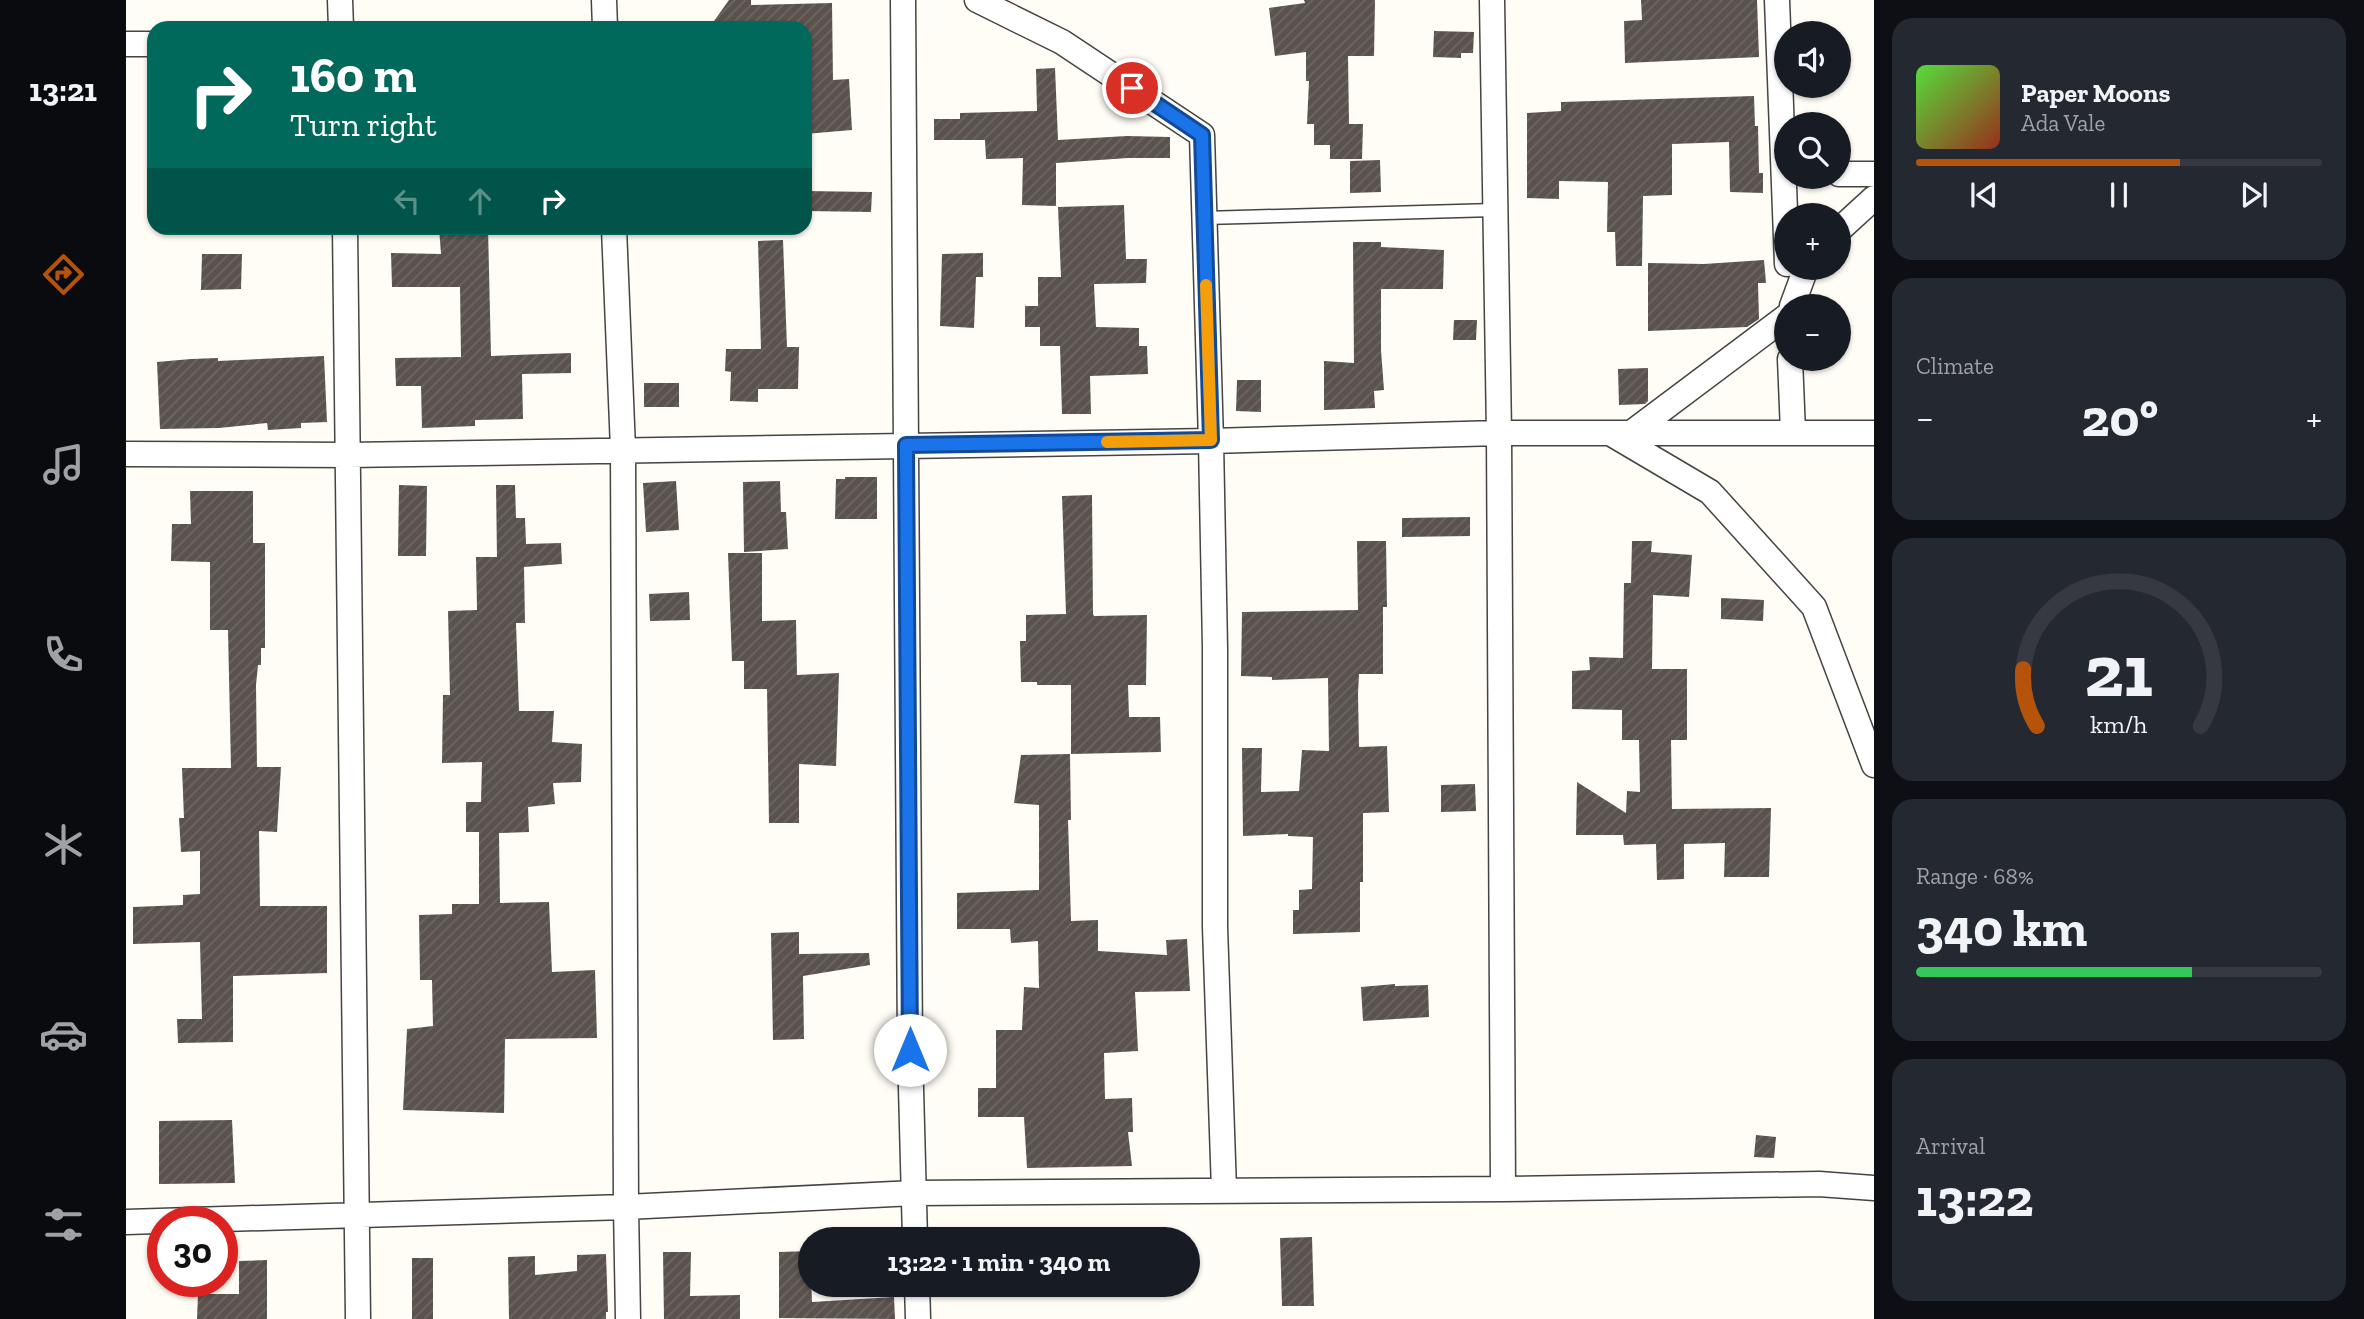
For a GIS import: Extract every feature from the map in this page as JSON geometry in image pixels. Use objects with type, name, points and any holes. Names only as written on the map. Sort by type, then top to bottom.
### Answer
[{"type":"street","points":[[340,0],[341,21]]},
{"type":"street","points":[[604,0],[605,21]]},
{"type":"street","points":[[903,0],[910,1037],[915,1227]]},
{"type":"street","points":[[977,0],[1062,42],[1202,135],[1215,662],[1215,927],[1224,1190]]},
{"type":"street","points":[[1492,0],[1499,433],[1503,1189]]},
{"type":"street","points":[[1777,0],[1782,112]]},
{"type":"street","points":[[126,44],[147,44]]},
{"type":"street","points":[[1851,174],[1874,174]]},
{"type":"street","points":[[1851,219],[1874,198]]},
{"type":"street","points":[[345,235],[358,1319]]},
{"type":"street","points":[[614,235],[623,449],[628,1319]]},
{"type":"street","points":[[1620,433],[1774,325]]},
{"type":"street","points":[[1790,371],[1793,432]]},
{"type":"street","points":[[126,454],[349,455],[1499,433],[1874,433]]},
{"type":"street","points":[[1620,433],[1710,492],[1814,607],[1874,765]]},
{"type":"street","points":[[126,1222],[355,1216],[914,1193],[1819,1184],[1874,1188]]},
{"type":"street","points":[[917,1297],[918,1319]]},
{"type":"lane","points":[[1204,218],[1494,210]]},
{"type":"building","points":[[729,0],[751,0],[751,5],[832,3],[833,80],[849,79],[852,130],[812,133],[812,21],[714,21]]},
{"type":"building","points":[[1304,0],[1375,0],[1374,56],[1348,56],[1349,124],[1363,124],[1362,159],[1330,159],[1330,145],[1314,145],[1314,124],[1307,124],[1309,81],[1306,81],[1306,52],[1275,56],[1269,8],[1305,3]]},
{"type":"building","points":[[1641,0],[1757,0],[1759,57],[1625,63],[1624,21],[1642,20]]},
{"type":"building","points":[[1434,31],[1474,32],[1473,53],[1461,53],[1461,58],[1433,57]]},
{"type":"building","points":[[1055,68],[1058,140],[1127,136],[1170,137],[1170,158],[1056,163],[1056,206],[1022,205],[1023,158],[986,159],[985,140],[934,140],[934,119],[960,119],[960,113],[1037,111],[1036,69]]},
{"type":"building","points":[[1754,96],[1759,173],[1763,173],[1763,193],[1730,192],[1729,142],[1672,144],[1672,195],[1643,196],[1642,266],[1616,266],[1615,232],[1607,232],[1608,182],[1559,181],[1559,199],[1527,198],[1527,113],[1561,111],[1561,102]]},
{"type":"building","points":[[1380,160],[1381,192],[1350,193],[1350,161]]},
{"type":"building","points":[[812,191],[872,192],[871,212],[812,211]]},
{"type":"building","points":[[1124,205],[1126,259],[1147,259],[1146,283],[1094,284],[1096,327],[1139,328],[1139,346],[1147,346],[1148,374],[1090,376],[1091,414],[1062,414],[1060,346],[1040,346],[1040,327],[1025,327],[1025,306],[1038,306],[1038,277],[1061,277],[1058,207]]},
{"type":"building","points":[[440,235],[488,235],[491,356],[571,353],[571,373],[522,374],[523,419],[475,420],[475,426],[422,428],[421,386],[396,386],[395,358],[461,357],[460,287],[392,287],[391,253],[441,254]]},
{"type":"building","points":[[783,240],[787,347],[799,347],[798,389],[758,389],[758,402],[730,401],[731,372],[725,371],[726,349],[761,349],[758,241]]},
{"type":"building","points":[[1353,242],[1381,242],[1381,247],[1444,250],[1443,289],[1381,289],[1384,390],[1374,391],[1375,408],[1324,410],[1324,361],[1354,363]]},
{"type":"building","points":[[983,253],[983,277],[976,277],[974,328],[940,326],[942,254]]},
{"type":"building","points":[[202,254],[242,254],[241,289],[201,290]]},
{"type":"building","points":[[1764,260],[1766,283],[1758,283],[1759,319],[1747,327],[1648,331],[1648,263],[1704,264]]},
{"type":"building","points":[[1454,320],[1477,320],[1476,340],[1453,340]]},
{"type":"building","points":[[324,356],[327,422],[301,423],[301,428],[268,430],[267,423],[219,428],[160,429],[157,362]]},
{"type":"building","points":[[1648,368],[1648,401],[1645,404],[1619,405],[1618,369]]},
{"type":"building","points":[[1237,380],[1261,380],[1261,412],[1236,411]]},
{"type":"building","points":[[644,383],[679,383],[679,407],[644,407]]},
{"type":"building","points":[[877,477],[877,519],[835,519],[836,479]]},
{"type":"building","points":[[676,481],[679,530],[646,532],[643,483]]},
{"type":"building","points":[[780,481],[781,512],[786,512],[788,549],[744,552],[743,482]]},
{"type":"building","points":[[399,485],[427,486],[426,556],[398,556]]},
{"type":"building","points":[[496,485],[515,485],[516,518],[525,518],[526,544],[561,543],[562,564],[524,567],[525,623],[516,623],[519,711],[554,711],[552,742],[582,744],[581,782],[553,783],[555,804],[528,807],[529,832],[499,833],[500,903],[549,902],[552,972],[595,970],[597,1038],[505,1039],[504,1113],[403,1110],[407,1029],[433,1026],[432,980],[420,980],[419,915],[452,914],[452,904],[479,904],[479,832],[466,832],[466,802],[481,802],[482,762],[442,763],[443,695],[450,695],[448,611],[477,610],[476,557],[497,557]]},
{"type":"building","points":[[190,491],[253,491],[253,543],[265,543],[265,648],[261,648],[261,665],[258,665],[256,685],[257,767],[281,767],[277,832],[259,831],[260,906],[327,906],[327,973],[233,976],[233,1042],[178,1043],[177,1019],[202,1019],[200,942],[133,944],[133,907],[183,905],[183,895],[200,894],[200,851],[181,852],[179,818],[184,818],[182,768],[231,768],[228,630],[210,630],[210,562],[171,561],[172,524],[191,524]]},
{"type":"building","points":[[1092,495],[1093,614],[1147,615],[1146,685],[1128,685],[1129,717],[1160,717],[1161,752],[1071,754],[1071,685],[1021,682],[1020,641],[1026,641],[1026,615],[1066,614],[1062,496]]},
{"type":"building","points":[[1470,517],[1470,536],[1402,537],[1402,518]]},
{"type":"building","points":[[1357,541],[1386,541],[1387,607],[1383,607],[1383,674],[1359,674],[1358,694],[1359,747],[1387,746],[1389,812],[1363,813],[1360,932],[1293,934],[1293,910],[1299,910],[1299,890],[1312,889],[1313,837],[1288,834],[1243,836],[1242,748],[1262,748],[1261,792],[1299,791],[1302,750],[1329,751],[1328,678],[1272,680],[1272,677],[1241,676],[1242,612],[1358,610]]},
{"type":"building","points":[[1632,541],[1652,541],[1651,552],[1692,555],[1689,597],[1653,595],[1652,669],[1687,669],[1687,740],[1671,740],[1672,809],[1771,808],[1769,877],[1724,877],[1725,843],[1684,844],[1684,879],[1657,880],[1656,844],[1624,845],[1623,835],[1576,835],[1577,782],[1626,813],[1627,791],[1640,792],[1639,740],[1622,740],[1622,710],[1572,709],[1572,671],[1590,670],[1589,657],[1623,658],[1624,583],[1631,583]]},
{"type":"building","points":[[728,553],[762,553],[762,621],[796,620],[797,675],[839,673],[836,766],[799,764],[799,823],[769,823],[767,689],[744,689],[744,661],[732,661]]},
{"type":"building","points":[[689,592],[690,620],[650,621],[649,594]]},
{"type":"building","points":[[1721,598],[1764,600],[1763,621],[1721,619]]},
{"type":"building","points":[[1070,754],[1071,820],[1068,820],[1071,921],[1098,920],[1098,951],[1167,955],[1166,940],[1187,939],[1190,991],[1135,992],[1138,1051],[1104,1053],[1105,1099],[1132,1098],[1133,1132],[1128,1132],[1132,1166],[1027,1168],[1024,1117],[978,1117],[978,1088],[996,1088],[996,1030],[1022,1030],[1024,987],[1039,988],[1038,941],[1011,943],[1010,929],[957,929],[957,893],[1039,890],[1039,805],[1014,803],[1021,755]]},
{"type":"building","points":[[1475,784],[1476,811],[1441,812],[1441,785]]},
{"type":"building","points":[[799,932],[799,954],[869,953],[870,965],[803,976],[804,1039],[773,1040],[771,933]]},
{"type":"building","points":[[1428,985],[1429,1017],[1363,1021],[1361,987]]},
{"type":"building","points":[[232,1120],[235,1183],[159,1184],[159,1121]]},
{"type":"building","points":[[1756,1135],[1776,1137],[1774,1158],[1754,1157]]},
{"type":"building","points":[[1312,1237],[1314,1306],[1282,1306],[1280,1238]]},
{"type":"building","points":[[798,1251],[798,1297],[812,1297],[812,1302],[894,1297],[895,1319],[779,1318],[779,1252]]},
{"type":"building","points":[[663,1252],[691,1252],[690,1296],[740,1295],[740,1319],[664,1319]]},
{"type":"building","points":[[606,1254],[606,1319],[509,1319],[508,1257],[535,1256],[535,1275],[577,1271],[577,1255]]},
{"type":"building","points":[[412,1258],[433,1258],[433,1319],[412,1319]]},
{"type":"building","points":[[267,1260],[267,1319],[197,1319],[198,1297],[238,1297],[239,1261]]},
{"type":"slow traffic","points":[[1107,442],[1211,440],[1206,285]]},
{"type":"route","points":[[910,1050],[906,445],[1211,440],[1202,135],[1132,88]]}]
